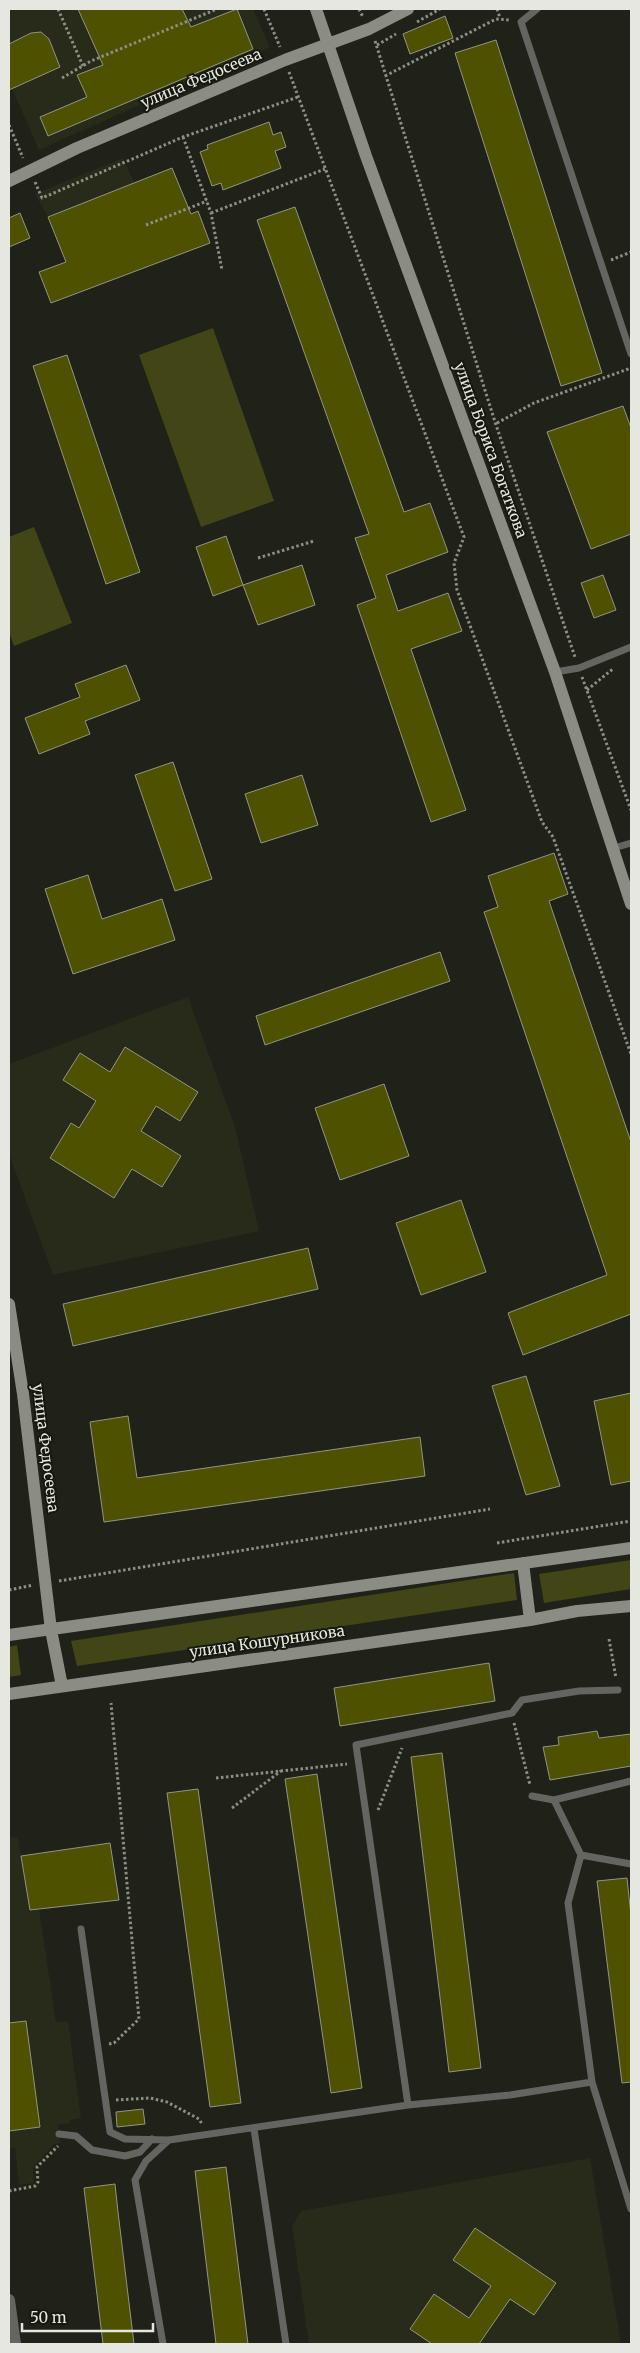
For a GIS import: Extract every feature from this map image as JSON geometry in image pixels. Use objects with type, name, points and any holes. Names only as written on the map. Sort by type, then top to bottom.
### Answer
[{"type":"main road","name":"улица Бориса Богаткова","points":[[316,9],[366,156],[555,672],[631,904]]},
{"type":"main road","name":"улица Федосеева","points":[[9,180],[77,148],[285,60],[369,29],[408,9]]},
{"type":"main road","name":"улица Федосеева","points":[[9,1304],[23,1394],[51,1630],[62,1686]]},
{"type":"main road","points":[[9,1635],[631,1548]]},
{"type":"main road","points":[[522,1563],[530,1620]]},
{"type":"main road","name":"улица Кошурникова","points":[[9,1694],[530,1620],[577,1611],[631,1606]]},
{"type":"street","points":[[9,2300],[14,2344]]},
{"type":"lane","points":[[537,9],[520,22],[631,354]]},
{"type":"lane","points":[[555,672],[579,668],[631,647]]},
{"type":"lane","points":[[614,848],[631,843]]},
{"type":"lane","points":[[408,2105],[356,1745],[512,1713],[522,1700],[617,1686]]},
{"type":"lane","points":[[532,1796],[554,1800],[631,1781]]},
{"type":"lane","points":[[554,1800],[581,1856],[568,1903],[592,2082],[631,2209]]},
{"type":"lane","points":[[581,1856],[631,1864]]},
{"type":"lane","points":[[81,1929],[110,2132],[125,2139],[169,2140],[408,2105],[510,2095],[592,2082]]},
{"type":"lane","points":[[254,2129],[286,2344]]},
{"type":"lane","points":[[62,2135],[76,2136],[92,2150],[125,2156],[140,2152],[152,2139]]},
{"type":"lane","points":[[163,2344],[135,2180],[146,2161],[169,2140]]},
{"type":"path","points":[[58,9],[83,66]]},
{"type":"path","points":[[62,78],[83,66],[217,9]]},
{"type":"path","points":[[264,9],[285,60],[464,537],[454,563],[457,590],[542,822],[553,837],[631,1054]]},
{"type":"path","points":[[360,9],[377,45],[385,76],[497,423],[579,668],[631,810]]},
{"type":"path","points":[[497,9],[500,18]]},
{"type":"path","points":[[385,76],[500,18],[520,22]]},
{"type":"path","points":[[42,198],[183,137],[298,97]]},
{"type":"path","points":[[183,137],[211,213],[222,270]]},
{"type":"path","points":[[211,213],[325,169]]},
{"type":"path","points":[[146,225],[207,201]]},
{"type":"path","points":[[600,264],[631,252]]},
{"type":"path","points":[[497,423],[534,403],[631,368]]},
{"type":"path","points":[[258,558],[314,542]]},
{"type":"path","points":[[9,1590],[490,1509]]},
{"type":"path","points":[[497,1543],[631,1521]]},
{"type":"path","points":[[609,1639],[617,1686]]},
{"type":"path","points":[[111,1703],[139,2019],[114,2043]]},
{"type":"path","points":[[512,1713],[532,1796]]},
{"type":"path","points":[[369,1833],[408,1733]]},
{"type":"path","points":[[216,1778],[359,1762]]},
{"type":"path","points":[[232,1808],[281,1770]]},
{"type":"path","points":[[105,2100],[150,2098],[167,2102],[199,2119],[210,2134]]},
{"type":"path","points":[[9,2191],[35,2186],[38,2182],[37,2167],[51,2150],[63,2144],[62,2135]]},
{"type":"shaded area","points":[[9,9],[253,9],[270,47],[39,150],[9,82]]},
{"type":"shaded area","points":[[123,158],[148,213],[48,217],[35,194]]},
{"type":"shaded area","points":[[188,997],[235,1127],[259,1231],[53,1275],[9,1154],[9,1064]]},
{"type":"shaded area","points":[[18,1837],[30,1910],[39,1909],[56,2022],[68,2021],[81,2118],[70,2120],[70,2123],[58,2125],[60,2143],[54,2144],[33,2168],[34,2183],[19,2185],[15,2148],[9,2148],[9,1838]]},
{"type":"shaded area","points":[[590,2158],[621,2344],[309,2344],[292,2226],[301,2211]]},
{"type":"green space","points":[[213,328],[274,501],[201,527],[139,355]]},
{"type":"green space","points":[[34,527],[72,623],[14,646],[9,632],[9,537]]},
{"type":"green space","points":[[631,1560],[631,1589],[544,1603],[539,1574]]},
{"type":"green space","points":[[514,1573],[517,1600],[77,1666],[71,1641]]},
{"type":"green space","points":[[17,1645],[21,1675],[9,1677],[9,1647]]},
{"type":"building","points":[[78,9],[182,9],[191,27],[237,9],[253,49],[48,136],[40,117],[87,97],[77,75],[103,65]]},
{"type":"building","points":[[445,16],[453,38],[410,54],[403,34]]},
{"type":"building","points":[[41,32],[49,39],[60,67],[9,90],[9,44],[31,33]]},
{"type":"building","points":[[496,40],[602,373],[561,386],[455,53]]},
{"type":"building","points":[[269,122],[273,135],[281,132],[286,147],[275,151],[281,168],[223,190],[221,183],[212,186],[200,152],[208,149],[207,145]]},
{"type":"building","points":[[172,168],[191,214],[198,211],[210,243],[51,303],[39,272],[66,262],[48,217]]},
{"type":"building","points":[[295,207],[404,512],[430,503],[448,552],[386,575],[398,611],[448,593],[462,631],[411,649],[466,810],[431,822],[357,605],[376,598],[355,538],[369,534],[257,220]]},
{"type":"building","points":[[20,213],[30,238],[9,247],[9,218]]},
{"type":"building","points":[[67,355],[140,572],[106,584],[33,366]]},
{"type":"building","points":[[623,406],[631,428],[631,534],[591,549],[547,432]]},
{"type":"building","points":[[226,536],[243,585],[213,596],[196,547]]},
{"type":"building","points":[[302,565],[315,605],[258,625],[243,585]]},
{"type":"building","points":[[603,575],[616,610],[594,618],[581,583]]},
{"type":"building","points":[[126,665],[140,700],[85,721],[90,734],[39,754],[25,718],[80,697],[75,684]]},
{"type":"building","points":[[173,762],[212,879],[175,891],[135,775]]},
{"type":"building","points":[[302,775],[318,825],[261,843],[245,794]]},
{"type":"building","points":[[554,853],[568,894],[549,901],[631,1142],[631,1314],[523,1355],[508,1313],[607,1275],[484,912],[498,907],[488,876]]},
{"type":"building","points":[[88,875],[102,919],[162,899],[175,940],[73,974],[45,889]]},
{"type":"building","points":[[440,952],[450,981],[265,1045],[256,1016]]},
{"type":"building","points":[[125,1047],[198,1092],[180,1121],[156,1106],[141,1131],[181,1156],[162,1187],[132,1169],[114,1198],[50,1158],[71,1123],[79,1128],[96,1101],[63,1080],[80,1053],[110,1072]]},
{"type":"building","points":[[384,1084],[409,1156],[340,1180],[315,1108]]},
{"type":"building","points":[[461,1200],[486,1272],[421,1295],[396,1223]]},
{"type":"building","points":[[308,1248],[318,1289],[73,1346],[63,1304]]},
{"type":"building","points":[[526,1376],[560,1486],[526,1495],[492,1386]]},
{"type":"building","points":[[631,1393],[631,1481],[611,1485],[594,1401]]},
{"type":"building","points":[[128,1416],[137,1478],[420,1437],[425,1476],[104,1522],[90,1422]]},
{"type":"building","points":[[489,1663],[495,1701],[340,1726],[334,1688]]},
{"type":"building","points":[[597,1731],[599,1738],[631,1734],[631,1766],[550,1780],[543,1747],[559,1745],[558,1737]]},
{"type":"building","points":[[442,1753],[481,2068],[449,2072],[411,1757]]},
{"type":"building","points":[[317,1774],[362,2088],[331,2093],[285,1779]]},
{"type":"building","points":[[198,1789],[241,2103],[210,2107],[167,1793]]},
{"type":"building","points":[[110,1843],[119,1900],[30,1910],[21,1856]]},
{"type":"building","points":[[627,1878],[631,1916],[631,2082],[622,2083],[597,1881]]},
{"type":"building","points":[[26,2021],[40,2127],[9,2131],[9,2023]]},
{"type":"building","points":[[143,2109],[145,2124],[117,2127],[116,2112]]},
{"type":"building","points":[[226,2167],[248,2344],[216,2344],[195,2171]]},
{"type":"building","points":[[115,2184],[134,2344],[103,2344],[84,2188]]},
{"type":"building","points":[[475,2228],[556,2283],[534,2315],[510,2299],[479,2344],[432,2344],[410,2329],[434,2294],[469,2318],[491,2286],[453,2260]]}]
